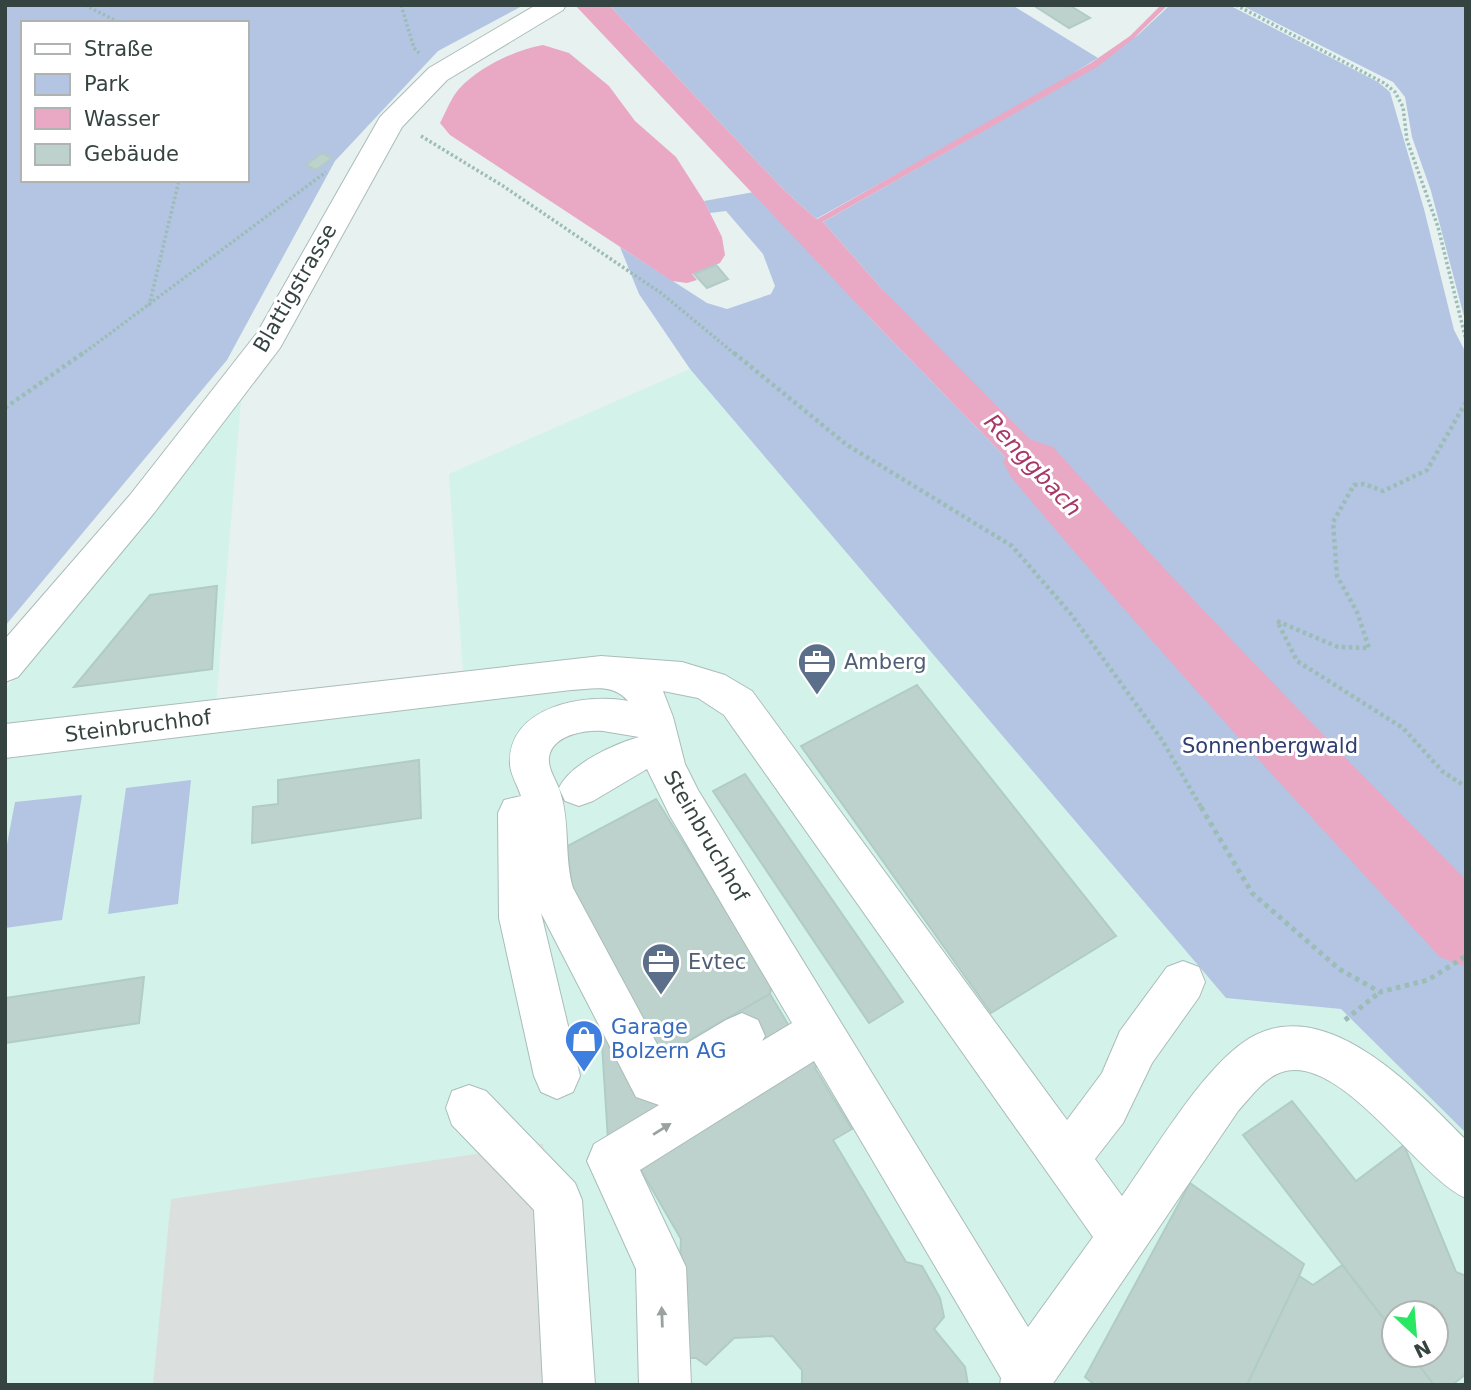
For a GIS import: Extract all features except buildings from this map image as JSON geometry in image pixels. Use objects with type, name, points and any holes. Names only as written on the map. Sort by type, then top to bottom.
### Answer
[{"type":"street","name":"Blattigstrasse","points":[[5,666],[142,504],[269,340],[390,123],[438,74],[554,5]]},
{"type":"street","name":"Steinbruchhof","points":[[5,741],[571,674],[604,672],[631,680],[649,705],[665,764],[684,803],[1026,1379]]},
{"type":"street","points":[[621,676],[647,673],[693,680],[716,687],[738,703],[1121,1235]]},
{"type":"street","points":[[557,1076],[520,918],[518,798],[530,768],[531,750],[541,734],[553,725],[573,718],[610,715],[657,736],[579,788]]},
{"type":"street","points":[[530,768],[541,795],[547,876],[552,893],[652,1081],[659,1083],[673,1079],[743,1036]]},
{"type":"street","points":[[1066,1158],[1107,1107],[1136,1047],[1183,982]]},
{"type":"street","points":[[665,1385],[661,1267],[611,1161],[821,1031]]},
{"type":"street","points":[[1026,1379],[1121,1235],[1222,1095],[1251,1066],[1271,1051],[1289,1047],[1332,1057],[1359,1073],[1387,1096],[1466,1174]]},
{"type":"street","points":[[470,1108],[558,1200],[569,1385]]},
{"type":"path","points":[[85,5],[116,21]]},
{"type":"path","points":[[401,5],[414,48],[438,74]]},
{"type":"path","points":[[1236,5],[1384,83],[1395,92],[1403,107],[1407,140],[1438,227],[1466,341]]},
{"type":"path","points":[[390,123],[432,141],[661,293],[847,445],[1012,546],[1070,613],[1162,740],[1252,892],[1339,969],[1380,992],[1428,980],[1466,956]]},
{"type":"path","points":[[5,408],[148,307],[335,165]]},
{"type":"path","points":[[148,307],[178,182]]},
{"type":"path","points":[[1466,402],[1427,470],[1383,491],[1364,484],[1354,485],[1333,523],[1337,576],[1357,612],[1368,648],[1338,647],[1277,621],[1297,660],[1403,729],[1442,771],[1466,787]]},
{"type":"shaded area","points":[[690,369],[1226,998],[1341,1009],[1466,1133],[1466,1385],[5,1385],[5,690],[170,493],[241,400],[216,705],[463,671],[449,474]]},
{"type":"shaded area","points":[[543,1144],[556,1385],[153,1385],[171,1199]]},
{"type":"green space","points":[[5,5],[524,5],[438,51],[335,161],[227,360],[5,626]]},
{"type":"green space","points":[[609,5],[1012,5],[1098,58],[1040,94],[816,219],[783,189]]},
{"type":"green space","name":"Sonnenbergwald","points":[[1170,5],[1229,5],[1378,82],[1390,92],[1424,209],[1454,330],[1466,353],[1466,1133],[1341,1009],[1226,998],[690,369],[639,294],[620,247],[707,303],[727,309],[771,294],[775,286],[763,254],[726,211],[710,213],[704,201],[754,192],[874,322],[1082,536],[881,288],[823,222],[1087,72],[1139,34]]},
{"type":"green space","points":[[1241,5],[1466,5],[1466,324],[1431,191],[1412,137],[1405,97],[1393,82]]},
{"type":"green space","points":[[191,780],[178,904],[108,914],[126,788]]},
{"type":"green space","points":[[82,795],[62,920],[5,928],[5,855],[15,802]]},
{"type":"water","points":[[575,5],[609,5],[783,189],[816,219],[823,222],[881,288],[1111,522],[1082,536],[874,322]]},
{"type":"water","points":[[543,45],[569,53],[609,86],[635,121],[676,157],[704,201],[722,237],[725,255],[720,263],[692,274],[697,280],[687,283],[672,281],[450,135],[440,123],[456,93],[467,81],[509,55]]},
{"type":"waterway","points":[[809,226],[1094,65],[1132,37],[1165,5]]},
{"type":"waterway","name":"Renggbach","points":[[1032,462],[1137,583],[1241,696],[1466,932]]},
{"type":"place","name":"Amberg","points":[[817,696]]},
{"type":"place","name":"Evtec","points":[[661,996]]},
{"type":"place","name":"Garage Bolzern AG","points":[[584,1073]]}]
